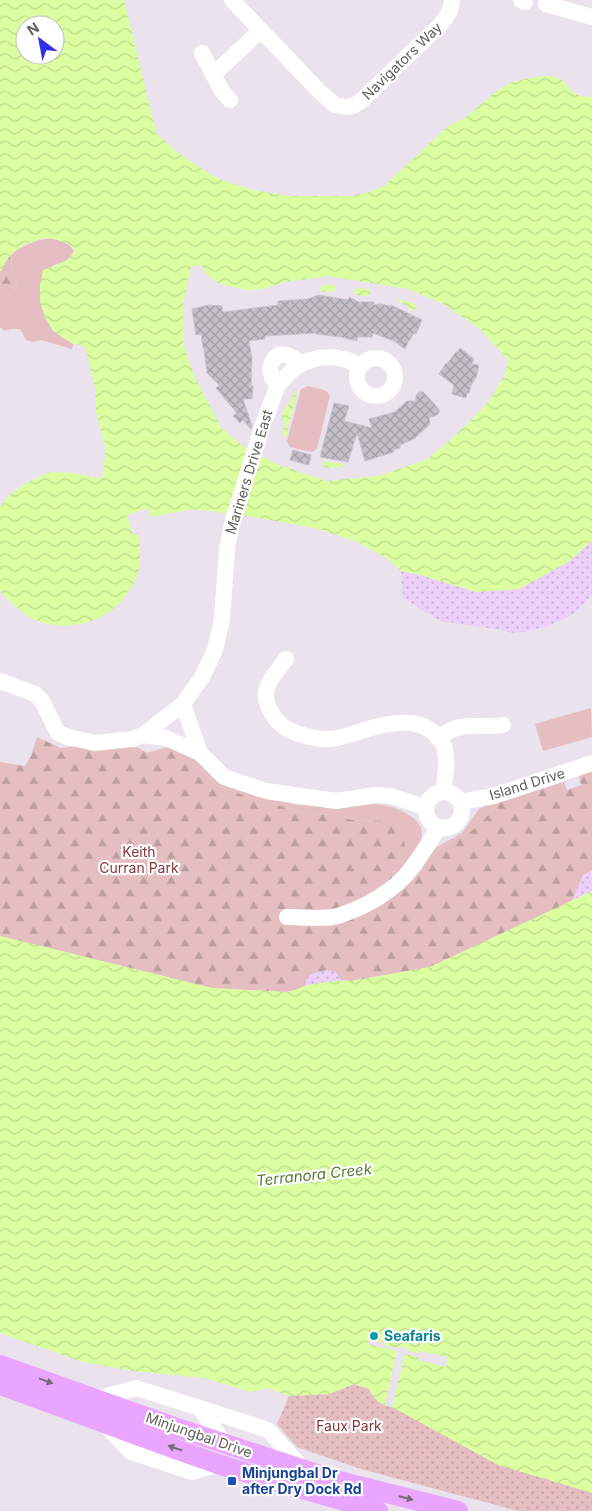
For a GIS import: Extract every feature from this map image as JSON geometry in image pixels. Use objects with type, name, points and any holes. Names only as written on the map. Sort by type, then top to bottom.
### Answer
[{"type":"main road","name":"Minjungbal Drive","points":[[0,1365],[303,1469],[356,1501],[378,1511]]},
{"type":"main road","name":"Minjungbal Drive","points":[[0,1385],[219,1464],[275,1482],[356,1501],[458,1511]]},
{"type":"street","name":"Navigators Way","points":[[232,0],[330,101],[340,106],[353,106],[361,101],[440,25],[452,8],[452,0]]},
{"type":"street","points":[[546,4],[592,17]]},
{"type":"street","points":[[214,75],[261,30]]},
{"type":"street","points":[[202,53],[222,91],[230,100]]},
{"type":"street","name":"Mariners Drive East","points":[[143,735],[184,704],[202,677],[215,650],[220,630],[226,549],[262,427],[278,385],[293,369],[318,358],[334,357],[348,360],[360,366]]},
{"type":"street","points":[[286,658],[267,688],[266,698],[268,706],[276,719],[286,728],[310,737],[332,739],[398,722],[421,724],[435,733],[445,748],[446,765],[443,792]]},
{"type":"street","points":[[0,681],[35,694],[42,701],[58,733],[68,737],[95,743],[132,739],[143,735],[166,738],[200,753],[224,777],[266,791],[336,801],[376,795],[391,796],[425,807]]},
{"type":"street","points":[[184,704],[200,753]]},
{"type":"street","points":[[438,738],[449,731],[461,727],[494,727],[503,725]]},
{"type":"street","name":"Island Drive","points":[[460,802],[494,796],[592,763]]},
{"type":"street","points":[[443,792],[453,794],[460,802],[462,814],[459,820],[450,828],[433,826],[427,818],[425,807],[430,798],[443,792]]},
{"type":"street","points":[[287,917],[333,917],[381,897],[399,883],[414,866],[438,828]]},
{"type":"street","points":[[95,1399],[137,1388],[268,1430],[303,1469]]},
{"type":"street","points":[[200,1408],[224,1443]]},
{"type":"green space","points":[[50,238],[67,244],[74,251],[65,261],[53,265],[40,301],[45,317],[53,331],[73,344],[72,349],[41,340],[33,342],[26,340],[20,329],[4,331],[0,327],[0,307],[17,285],[10,255],[29,244]]},
{"type":"green space","points":[[10,255],[17,285],[0,307],[0,272]]},
{"type":"green space","points":[[308,386],[327,391],[330,396],[317,449],[312,452],[290,447],[287,441],[301,389]]},
{"type":"green space","points":[[591,708],[592,737],[543,751],[535,724]]},
{"type":"green space","name":"Keith Curran Park","points":[[37,737],[61,748],[106,743],[139,748],[147,753],[181,746],[181,750],[217,785],[248,797],[308,815],[337,814],[351,820],[393,821],[401,829],[405,846],[418,852],[412,877],[422,869],[428,856],[442,846],[474,829],[501,802],[564,782],[567,790],[581,785],[579,776],[592,771],[592,871],[583,875],[572,901],[430,967],[351,981],[341,980],[335,972],[307,978],[305,986],[286,992],[212,988],[0,936],[0,762],[25,766],[31,756]]},
{"type":"green space","points":[[181,750],[257,796],[298,805],[337,807],[362,803],[377,804],[404,812],[415,819],[421,827],[422,836],[418,852],[405,846],[401,829],[393,821],[351,820],[336,814],[308,815],[248,797],[217,785]]},
{"type":"green space","points":[[501,802],[474,829],[442,846],[428,856],[435,848],[462,833],[479,809]]},
{"type":"green space","name":"Faux Park","points":[[354,1384],[369,1389],[381,1404],[392,1407],[592,1493],[592,1511],[518,1511],[361,1469],[297,1447],[277,1424],[289,1396],[329,1394]]},
{"type":"sand","points":[[592,541],[592,595],[572,614],[562,620],[536,629],[509,632],[440,621],[403,598],[401,571],[420,575],[568,562]]},
{"type":"sand","points":[[591,871],[592,891],[572,901],[583,875]]},
{"type":"sand","points":[[327,970],[335,972],[341,980],[305,986],[307,978],[313,973]]},
{"type":"water","points":[[0,0],[124,0],[156,133],[177,152],[211,175],[253,190],[290,196],[353,196],[384,186],[447,127],[465,118],[498,90],[512,82],[535,77],[553,76],[562,80],[579,96],[592,97],[592,541],[568,562],[519,589],[476,592],[401,571],[389,560],[358,542],[318,529],[248,516],[201,510],[188,510],[151,517],[148,508],[127,515],[133,535],[138,533],[140,546],[139,568],[133,584],[124,598],[113,609],[99,618],[68,626],[51,625],[35,620],[17,608],[0,590],[0,507],[10,494],[26,483],[50,472],[73,473],[102,479],[106,449],[96,413],[95,387],[86,350],[82,345],[73,344],[53,331],[45,317],[40,301],[40,285],[43,270],[69,259],[74,251],[73,249],[58,240],[39,239],[21,247],[6,261],[0,272]],"holes":[[[201,265],[207,275],[218,283],[245,290],[264,289],[285,282],[328,276],[408,289],[444,304],[481,330],[508,360],[504,376],[487,404],[456,435],[426,460],[378,476],[326,481],[276,464],[244,447],[221,428],[195,378],[183,344],[183,304],[191,267]]]},
{"type":"water","points":[[331,284],[336,288],[333,292],[322,292],[319,289],[322,286]]},
{"type":"water","points":[[355,288],[370,289],[369,295],[363,296],[354,293]]},
{"type":"water","points":[[401,300],[414,303],[417,308],[412,311],[403,303],[396,301]]},
{"type":"water","points":[[294,391],[297,392],[286,437],[282,436],[285,424],[282,414],[291,400]]},
{"type":"water","points":[[324,461],[343,464],[343,467],[325,468],[322,465]]},
{"type":"water","name":"Terranora Creek","points":[[592,891],[592,1493],[498,1465],[392,1407],[381,1404],[369,1389],[354,1384],[329,1394],[289,1396],[267,1388],[251,1392],[204,1378],[133,1371],[83,1362],[0,1333],[0,936],[212,988],[286,992],[316,983],[351,981],[430,967]]},
{"type":"pier","points":[[369,1339],[384,1343],[384,1345],[407,1348],[407,1351],[418,1353],[419,1351],[448,1357],[446,1367],[417,1360],[418,1357],[405,1354],[392,1407],[385,1405],[397,1351],[367,1344]]},
{"type":"building","points":[[319,295],[348,300],[349,297],[359,302],[374,302],[374,305],[391,305],[422,320],[416,334],[414,333],[405,349],[394,341],[373,333],[372,337],[357,337],[357,341],[316,333],[265,336],[265,339],[249,341],[252,358],[252,399],[243,399],[252,426],[251,429],[243,420],[240,423],[233,416],[237,413],[216,388],[219,385],[207,373],[201,334],[196,335],[192,309],[209,305],[222,306],[222,311],[224,312],[278,305],[278,301],[308,299]]},
{"type":"building","points":[[460,348],[474,359],[472,364],[479,365],[476,378],[466,398],[452,394],[454,385],[439,374]]},
{"type":"building","points":[[419,392],[423,392],[439,409],[439,413],[429,417],[430,424],[414,439],[400,445],[400,448],[393,450],[394,452],[365,461],[357,433],[348,462],[320,457],[334,403],[349,406],[344,421],[372,428],[369,419],[395,412],[407,401],[416,401],[416,395]]},
{"type":"building","points":[[293,450],[311,455],[309,465],[290,460]]},
{"type":"place","name":"Seafaris","points":[[374,1336]]},
{"type":"place","name":"Minjungbal Dr after Dry Dock Rd","points":[[232,1481]]}]
